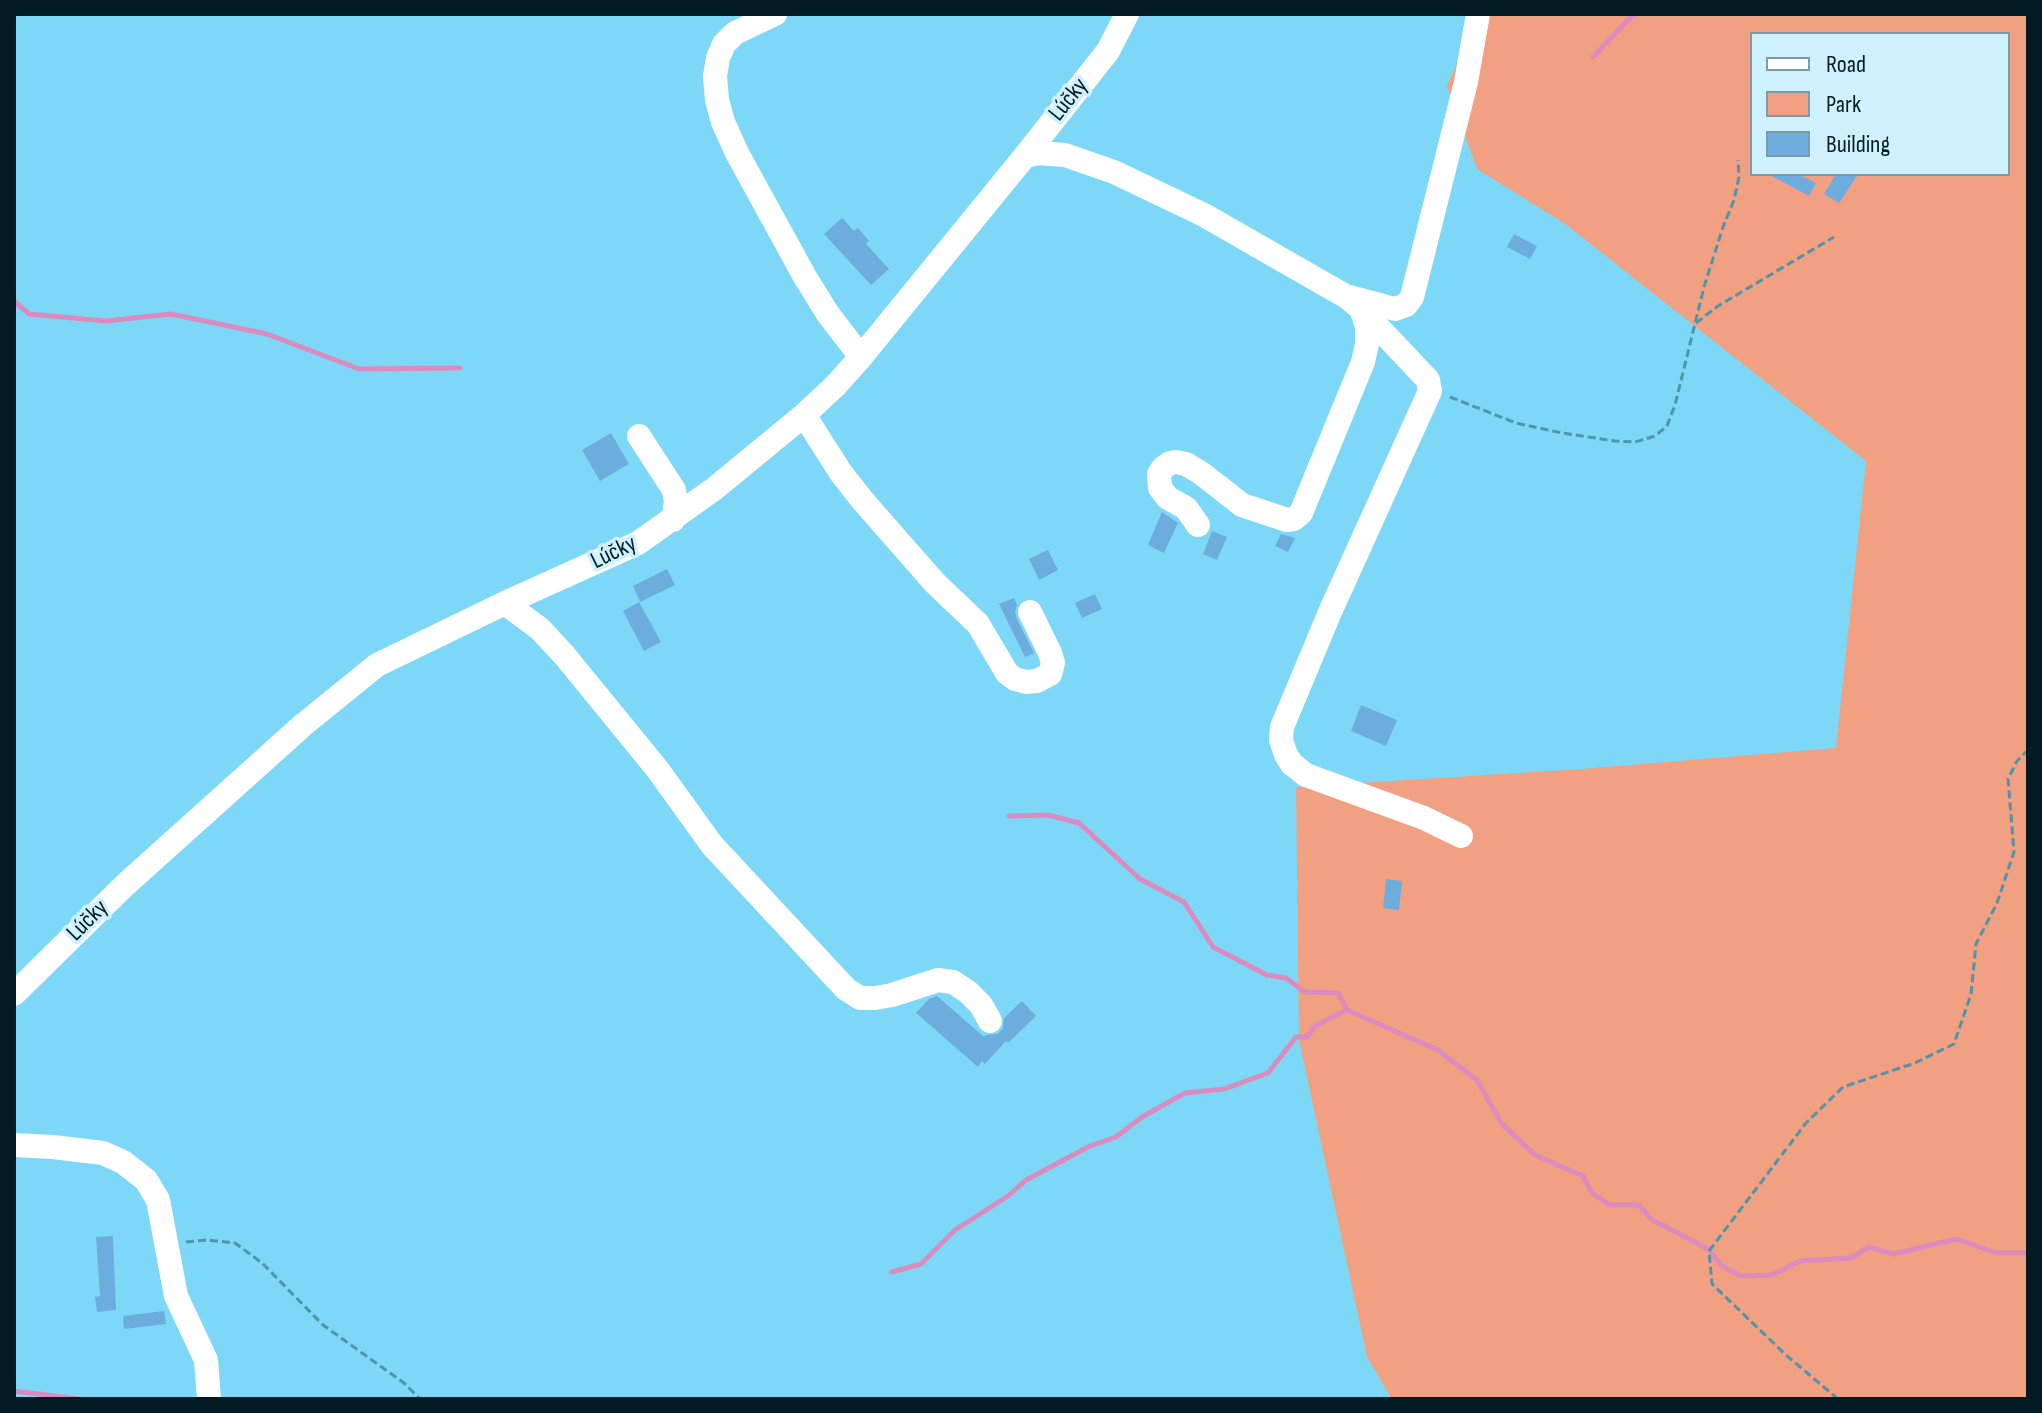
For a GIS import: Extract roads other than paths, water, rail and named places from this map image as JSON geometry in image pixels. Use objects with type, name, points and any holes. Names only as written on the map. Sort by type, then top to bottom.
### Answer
[{"type":"street","points":[[775,14],[735,33],[724,44],[715,76],[717,100],[737,153],[805,277],[861,357]]},
{"type":"street","name":"Lúčky","points":[[14,994],[125,885],[303,725],[377,665],[638,543],[714,489],[804,415],[861,357],[1025,156],[1108,51],[1127,14]]},
{"type":"street","points":[[1354,303],[1395,309],[1406,305],[1412,297],[1466,82],[1478,14]]},
{"type":"street","points":[[1025,156],[1038,153],[1065,155],[1114,172],[1204,215],[1354,303],[1428,380],[1430,391],[1427,400],[1330,612],[1282,727],[1281,740],[1292,764],[1306,775],[1424,818],[1461,836]]},
{"type":"street","points":[[1198,525],[1186,508],[1168,498],[1160,488],[1159,474],[1170,463],[1186,464],[1242,505],[1287,520],[1301,513],[1363,362],[1367,326],[1354,303]]},
{"type":"street","points":[[804,415],[863,501],[935,583],[978,624],[1007,673],[1026,682],[1037,681],[1050,674],[1053,663],[1030,612]]},
{"type":"street","points":[[639,436],[674,490],[673,520]]},
{"type":"street","points":[[505,603],[540,629],[565,656],[658,770],[712,845],[846,989],[860,998],[875,998],[938,980],[953,982],[981,1005],[990,1021]]},
{"type":"street","points":[[14,1145],[103,1153],[123,1162],[146,1180],[158,1200],[176,1296],[206,1360],[209,1399]]},
{"type":"waterway","points":[[1593,57],[1636,14]]},
{"type":"waterway","points":[[14,301],[29,314],[106,321],[171,314],[267,334],[359,369],[460,368]]},
{"type":"waterway","points":[[1009,816],[1048,815],[1079,823],[1140,879],[1184,902],[1213,947],[1267,975],[1286,978],[1305,992],[1338,993],[1347,1010]]},
{"type":"waterway","points":[[892,1272],[921,1264],[955,1230],[1008,1196],[1026,1180],[1090,1146],[1116,1137],[1142,1117],[1185,1093],[1224,1089],[1268,1073],[1296,1037],[1307,1037],[1316,1025],[1347,1010],[1438,1050],[1477,1080],[1502,1124],[1535,1155],[1583,1176],[1592,1193],[1610,1205],[1639,1205],[1651,1219],[1708,1249],[1722,1266],[1741,1276],[1772,1275],[1800,1261],[1851,1258],[1869,1247],[1893,1254],[1957,1239],[1996,1253],[2028,1253]]},
{"type":"waterway","points":[[14,1391],[79,1399]]}]
